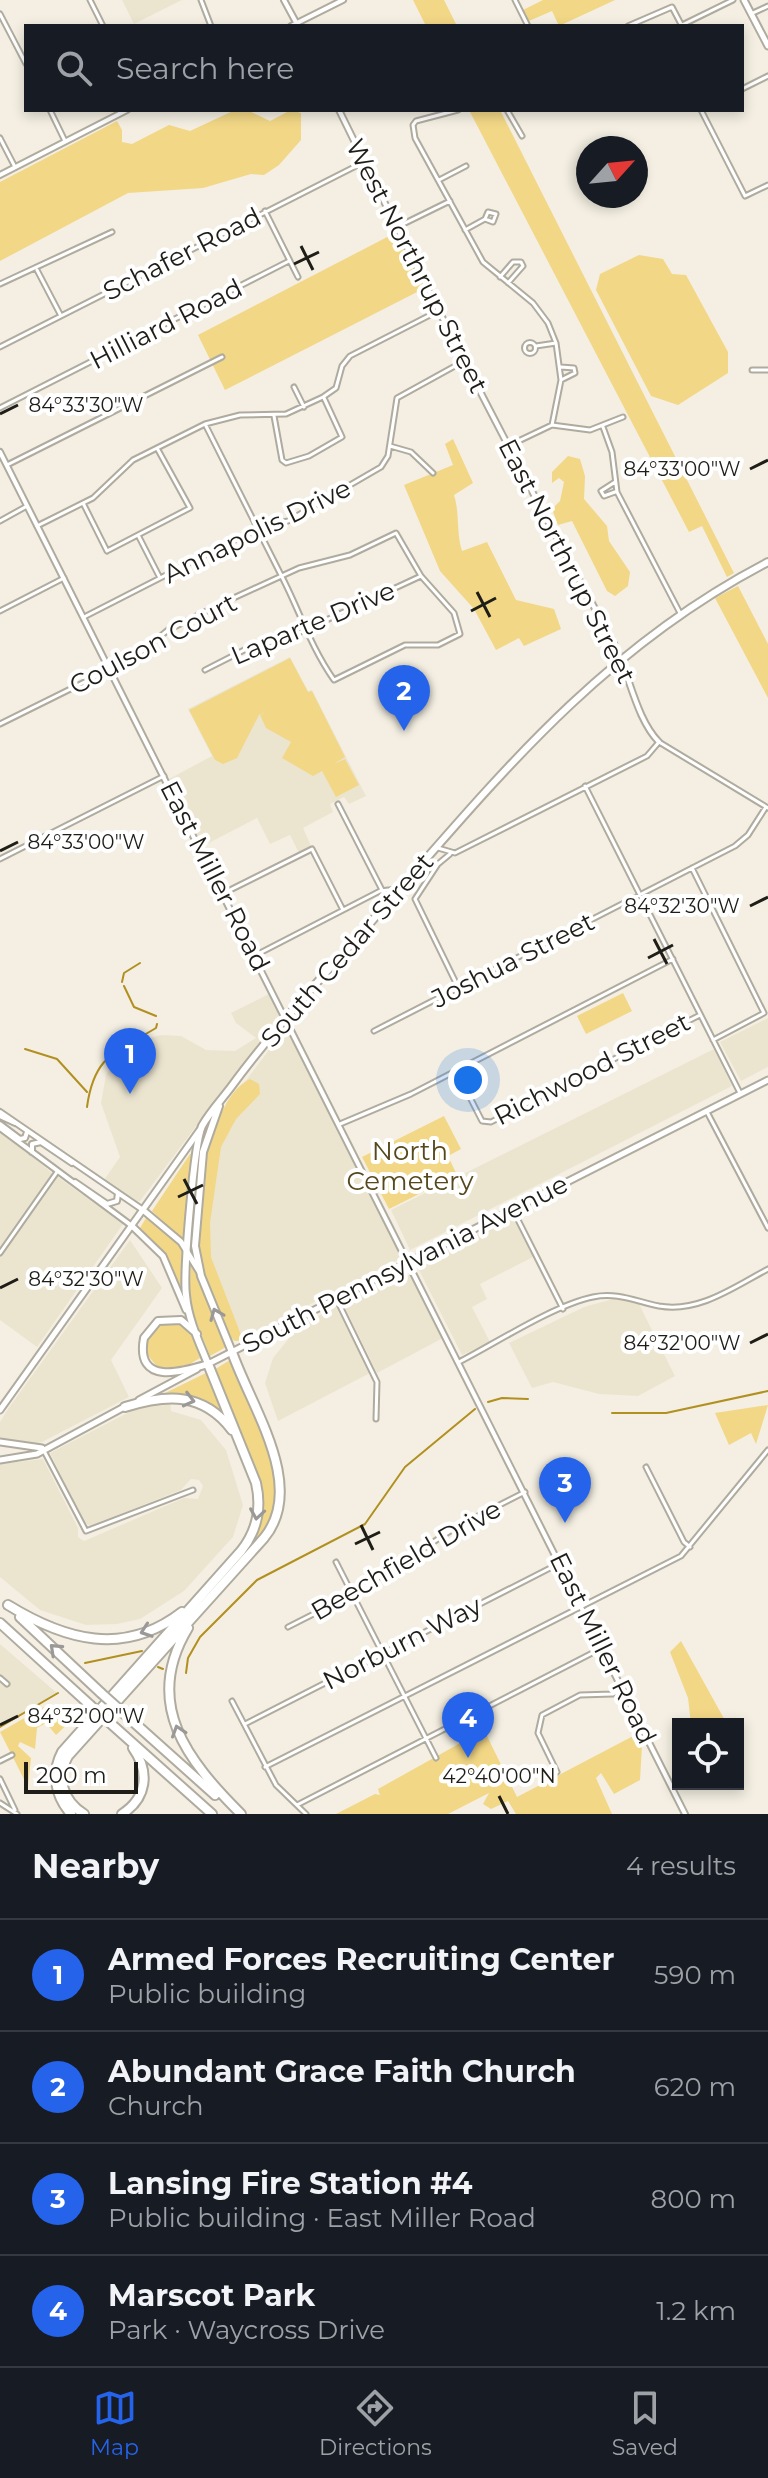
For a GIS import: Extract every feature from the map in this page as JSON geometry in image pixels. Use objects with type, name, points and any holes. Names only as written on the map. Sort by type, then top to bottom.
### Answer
[{"type":"highway","points":[[84,1814],[71,1803],[63,1788],[66,1758],[270,1532],[282,1495],[278,1469],[232,1352]]},
{"type":"highway","points":[[71,1814],[61,1799],[55,1779],[62,1752],[246,1545],[258,1518],[257,1489],[208,1364]]},
{"type":"highway","points":[[125,1407],[160,1397],[192,1400],[219,1416],[239,1440]]},
{"type":"highway","points":[[8,1605],[55,1631],[111,1639],[147,1631],[168,1621],[209,1587]]},
{"type":"highway","points":[[0,1598],[101,1693],[239,1814]]},
{"type":"highway","points":[[210,1598],[187,1630],[177,1652],[171,1679],[172,1710],[187,1754],[239,1814]]},
{"type":"highway","points":[[0,1623],[212,1814]]},
{"type":"highway","points":[[120,1732],[140,1759],[145,1778],[138,1799],[122,1814]]},
{"type":"main road","points":[[744,0],[768,46]]},
{"type":"main road","name":"South Cedar Street","points":[[0,1410],[220,1102],[286,1017],[556,715],[621,656],[680,613],[768,562]]},
{"type":"main road","name":"South Pennsylvania Avenue","points":[[0,1460],[32,1455],[768,1080]]},
{"type":"main road","points":[[201,1276],[195,1235],[201,1161],[220,1102]]},
{"type":"main road","points":[[192,1324],[185,1286],[202,1127]]},
{"type":"main road","points":[[143,1210],[188,1251],[232,1352]]},
{"type":"main road","points":[[132,1226],[163,1256],[197,1334],[208,1364],[165,1374],[151,1367],[144,1355],[145,1333],[162,1319],[181,1320],[197,1334]]},
{"type":"main road","points":[[0,1442],[16,1448],[43,1448]]},
{"type":"street","points":[[90,0],[102,24]]},
{"type":"street","points":[[201,0],[210,24]]},
{"type":"street","points":[[284,0],[295,24]]},
{"type":"street","points":[[297,24],[343,0]]},
{"type":"street","points":[[515,0],[527,24]]},
{"type":"street","points":[[684,24],[733,0]]},
{"type":"street","points":[[752,14],[768,6]]},
{"type":"street","points":[[633,24],[672,7],[681,24]]},
{"type":"street","points":[[0,14],[24,60]]},
{"type":"street","points":[[744,88],[768,76]]},
{"type":"street","points":[[51,112],[65,141]]},
{"type":"street","points":[[0,175],[123,112]]},
{"type":"street","name":"West Northrup Street","points":[[340,112],[495,422]]},
{"type":"street","points":[[450,112],[416,121],[413,125],[415,138],[483,262],[542,314],[556,343],[561,380],[552,425]]},
{"type":"street","points":[[508,112],[522,136]]},
{"type":"street","points":[[702,112],[745,196],[768,185]]},
{"type":"street","points":[[0,138],[15,167]]},
{"type":"street","name":"Schafer Road","points":[[0,347],[364,162]]},
{"type":"street","points":[[439,180],[466,166]]},
{"type":"street","points":[[397,227],[450,201]]},
{"type":"street","points":[[265,211],[298,277]]},
{"type":"street","points":[[465,230],[485,219]]},
{"type":"street","points":[[0,284],[112,232]]},
{"type":"street","name":"Hilliard Road","points":[[0,408],[289,261]]},
{"type":"street","points":[[500,277],[513,262],[521,262],[523,266],[507,283]]},
{"type":"street","points":[[37,269],[61,316]]},
{"type":"street","points":[[37,526],[101,493],[124,466],[205,424],[240,415],[274,416],[304,407],[323,397],[336,388],[342,366],[350,356],[440,310]]},
{"type":"street","points":[[536,347],[556,343]]},
{"type":"street","points":[[7,465],[222,357]]},
{"type":"street","name":"Annapolis Drive","points":[[84,617],[258,528],[288,521],[376,472],[385,462],[390,446],[397,398],[465,360]]},
{"type":"street","points":[[560,367],[575,370],[574,376],[561,380]]},
{"type":"street","points":[[752,370],[768,370]]},
{"type":"street","points":[[294,387],[304,407]]},
{"type":"street","points":[[274,416],[281,457],[286,463],[340,440],[342,434],[323,397]]},
{"type":"street","points":[[508,446],[552,425],[590,430],[623,417]]},
{"type":"street","name":"East Northrup Street","points":[[495,422],[563,554],[621,656],[642,719],[659,742]]},
{"type":"street","points":[[205,424],[282,577],[304,629],[334,680],[405,645],[438,645],[461,632],[454,613],[421,576]]},
{"type":"street","points":[[603,427],[612,452],[617,492],[680,613]]},
{"type":"street","points":[[390,446],[411,452],[433,473]]},
{"type":"street","points":[[83,503],[107,551],[190,508],[157,448]]},
{"type":"street","name":"East Miller Road","points":[[0,452],[256,955],[685,1814]]},
{"type":"street","points":[[615,482],[601,491],[604,496],[617,492]]},
{"type":"street","points":[[0,521],[27,506]]},
{"type":"street","name":"Coulson Court","points":[[0,724],[140,653],[168,630],[314,563],[360,551],[396,533],[421,576]]},
{"type":"street","points":[[138,535],[160,578]]},
{"type":"street","name":"Laparte Drive","points":[[205,670],[258,643],[279,642],[421,576]]},
{"type":"street","points":[[0,611],[64,578]]},
{"type":"street","points":[[458,987],[415,902],[438,864],[451,854],[647,756],[659,742],[767,808]]},
{"type":"street","points":[[0,859],[164,776]]},
{"type":"street","points":[[585,786],[741,1094]]},
{"type":"street","points":[[338,804],[382,890]]},
{"type":"street","name":"Joshua Street","points":[[374,1031],[743,840],[767,808]]},
{"type":"street","points":[[437,847],[451,854]]},
{"type":"street","points":[[224,893],[312,849],[343,910]]},
{"type":"street","points":[[692,868],[763,1015],[713,1040]]},
{"type":"street","points":[[256,955],[382,890],[401,888]]},
{"type":"street","points":[[340,1124],[456,1071],[673,959]]},
{"type":"street","name":"Richwood Street","points":[[456,1071],[485,1123],[700,1015]]},
{"type":"street","points":[[707,1112],[768,1228]]},
{"type":"street","points":[[0,1114],[143,1210]]},
{"type":"street","points":[[0,1126],[20,1139],[27,1136],[27,1130]]},
{"type":"street","points":[[0,1126],[57,1172],[107,1204],[117,1201],[118,1193]]},
{"type":"street","points":[[32,1152],[32,1144],[41,1142],[81,1167]]},
{"type":"street","points":[[0,1253],[57,1172]]},
{"type":"street","points":[[69,1180],[132,1226]]},
{"type":"street","points":[[513,1210],[563,1309]]},
{"type":"street","points":[[459,1362],[587,1298],[610,1294],[660,1306],[688,1306],[704,1302],[768,1269]]},
{"type":"street","points":[[337,1300],[377,1382],[376,1419]]},
{"type":"street","points":[[43,1448],[86,1531],[193,1490]]},
{"type":"street","points":[[265,1767],[681,1556],[768,1450]]},
{"type":"street","points":[[646,1467],[684,1542],[690,1547]]},
{"type":"street","name":"Beechfield Drive","points":[[288,1627],[353,1594],[458,1526],[525,1492]]},
{"type":"street","points":[[336,1562],[385,1652],[436,1758]]},
{"type":"street","name":"Norburn Way","points":[[245,1724],[560,1563]]},
{"type":"street","points":[[297,1805],[602,1648]]},
{"type":"street","points":[[0,1678],[7,1684]]},
{"type":"street","points":[[557,1772],[538,1733],[539,1720],[547,1711],[580,1695],[613,1694],[623,1689]]},
{"type":"street","points":[[232,1701],[276,1785],[306,1814]]},
{"type":"street","points":[[0,1761],[12,1755]]},
{"type":"street","points":[[0,1779],[16,1812]]},
{"type":"street","points":[[0,1803],[16,1812]]},
{"type":"shaded area","points":[[122,0],[182,0],[134,24]]},
{"type":"shaded area","points":[[290,657],[308,691],[312,690],[366,796],[349,804],[344,797],[330,804],[333,812],[303,828],[311,846],[299,853],[290,835],[270,844],[257,818],[203,846],[169,779],[212,756],[188,709]]},
{"type":"shaded area","points":[[271,993],[279,1016],[140,1201],[134,1202],[104,1180],[120,1157],[101,1103],[106,1075],[116,1058],[138,1041],[161,1035],[181,1036],[206,1050],[235,1051],[256,1038],[236,1023],[231,1013]]},
{"type":"shaded area","points":[[768,1018],[768,1067],[741,1081],[720,1042]]},
{"type":"shaded area","points":[[284,1030],[290,1035],[402,1258],[237,1341],[231,1340],[203,1271],[197,1236],[229,1103]]},
{"type":"shaded area","points":[[714,1049],[732,1086],[410,1250],[391,1210]]},
{"type":"shaded area","points":[[0,1130],[52,1173],[0,1247]]},
{"type":"shaded area","points":[[58,1177],[123,1224],[37,1347],[0,1320],[0,1258]]},
{"type":"shaded area","points":[[509,1218],[514,1220],[533,1257],[480,1284],[487,1299],[472,1307],[490,1342],[462,1355],[417,1266]]},
{"type":"shaded area","points":[[130,1240],[162,1288],[111,1360],[129,1397],[42,1442],[30,1445],[0,1440],[0,1422],[8,1409]]},
{"type":"shaded area","points":[[401,1273],[412,1276],[443,1338],[377,1373],[343,1304]]},
{"type":"shaded area","points":[[613,1299],[638,1302],[675,1376],[638,1396],[599,1394],[553,1382],[532,1388],[509,1343],[584,1307]]},
{"type":"shaded area","points":[[336,1307],[370,1373],[278,1421],[265,1383],[273,1358],[299,1326]]},
{"type":"shaded area","points":[[170,1399],[171,1411],[201,1420],[226,1450],[243,1505],[233,1537],[184,1591],[140,1619],[117,1624],[86,1625],[40,1610],[0,1577],[0,1464],[43,1459],[78,1528],[78,1537],[84,1541],[184,1498],[198,1499],[203,1486],[199,1480],[191,1479],[181,1490],[90,1526],[84,1522],[50,1453],[137,1408]]},
{"type":"shaded area","points":[[0,1644],[57,1693],[0,1727]]},
{"type":"green space","points":[[413,0],[444,0],[456,24],[425,24]]},
{"type":"green space","points":[[543,0],[615,0],[563,24],[558,24],[552,11],[529,21],[523,10]]},
{"type":"green space","points":[[231,112],[251,112],[270,121],[287,112],[301,113],[301,140],[279,165],[264,175],[251,174],[203,188],[128,193],[0,261],[0,182],[117,121],[122,130],[122,142],[132,144],[169,125],[190,131]]},
{"type":"green space","points":[[470,112],[501,112],[734,573],[727,577],[702,526],[689,532]]},
{"type":"green space","points":[[395,233],[423,289],[225,390],[198,335]]},
{"type":"green space","points":[[639,255],[663,259],[672,274],[686,275],[728,352],[728,373],[678,405],[651,396],[596,290],[600,274]]},
{"type":"green space","points":[[453,439],[473,483],[454,495],[462,551],[487,542],[516,600],[554,609],[561,629],[524,646],[519,638],[496,650],[474,609],[440,571],[404,485],[453,465],[445,444]]},
{"type":"green space","points":[[568,456],[580,459],[585,476],[584,499],[607,526],[609,541],[630,572],[628,586],[615,596],[607,591],[572,521],[558,525],[552,509],[560,501],[564,482],[559,478],[552,483],[552,472]]},
{"type":"green space","points":[[738,586],[768,644],[768,698],[715,598]]},
{"type":"green space","points":[[290,658],[308,692],[312,691],[345,757],[334,764],[345,759],[359,785],[336,797],[322,771],[313,776],[282,758],[291,742],[266,728],[260,715],[268,710],[259,715],[237,758],[223,764],[215,760],[189,710]]},
{"type":"green space","points":[[623,993],[632,1011],[586,1034],[577,1016]]},
{"type":"green space","points":[[250,1079],[259,1084],[260,1094],[236,1119],[221,1147],[210,1223],[211,1257],[243,1340],[235,1341],[228,1335],[204,1276],[197,1236],[198,1213],[206,1159],[214,1132],[223,1109],[235,1091]]},
{"type":"green space","name":"North Cemetery","points":[[444,1116],[461,1149],[448,1156],[457,1175],[389,1209],[362,1157]]},
{"type":"green space","points":[[190,1154],[193,1154],[186,1244],[152,1211]]},
{"type":"green space","points":[[146,1218],[168,1233],[184,1251],[183,1294],[163,1252],[140,1228]]},
{"type":"green space","points":[[191,1263],[226,1347],[210,1356],[189,1304]]},
{"type":"green space","points":[[177,1322],[190,1330],[200,1358],[180,1370],[159,1369],[146,1353],[147,1338],[159,1324]]},
{"type":"green space","points":[[230,1360],[242,1382],[268,1453],[276,1497],[273,1514],[265,1530],[215,1588],[246,1549],[262,1502],[214,1370]]},
{"type":"green space","points":[[208,1372],[226,1418],[176,1395],[163,1394]]},
{"type":"green space","points":[[768,1405],[756,1444],[751,1433],[729,1445],[715,1413]]},
{"type":"green space","points":[[681,1641],[724,1718],[690,1718],[688,1698],[670,1652]]},
{"type":"green space","points":[[49,1704],[61,1724],[72,1709],[77,1715],[56,1735],[46,1723],[37,1728],[35,1749],[20,1742],[18,1746],[31,1758],[28,1787],[0,1732]]},
{"type":"green space","points":[[486,1734],[517,1797],[637,1734],[642,1745],[640,1780],[614,1794],[601,1773],[596,1778],[612,1814],[516,1814],[508,1801],[491,1809],[483,1804],[489,1793],[448,1814],[336,1814],[375,1794],[380,1795],[378,1789],[464,1741],[468,1743]]},
{"type":"waterway","points":[[122,982],[124,973],[140,963]]},
{"type":"waterway","points":[[124,986],[134,1007],[156,1016]]},
{"type":"waterway","points":[[87,1107],[90,1090],[101,1065],[118,1050],[156,1028],[157,1024]]},
{"type":"waterway","points":[[25,1049],[57,1059],[87,1092]]},
{"type":"waterway","points":[[612,1413],[666,1413],[768,1391]]},
{"type":"waterway","points":[[488,1402],[502,1398],[528,1399]]},
{"type":"waterway","points":[[186,1673],[188,1658],[200,1637],[257,1580],[365,1524],[405,1467],[475,1409]]},
{"type":"waterway","points":[[85,1663],[142,1651]]},
{"type":"waterway","points":[[158,1667],[163,1669]]},
{"type":"waterway","points":[[0,1727],[58,1693]]},
{"type":"place","name":"Abundant Grace Faith Church","points":[[404,731]]},
{"type":"place","name":"Armed Forces Recruiting Center","points":[[130,1094]]},
{"type":"place","name":"Lansing Fire Station #4","points":[[565,1523]]},
{"type":"place","name":"Marscot Park","points":[[468,1758]]}]
